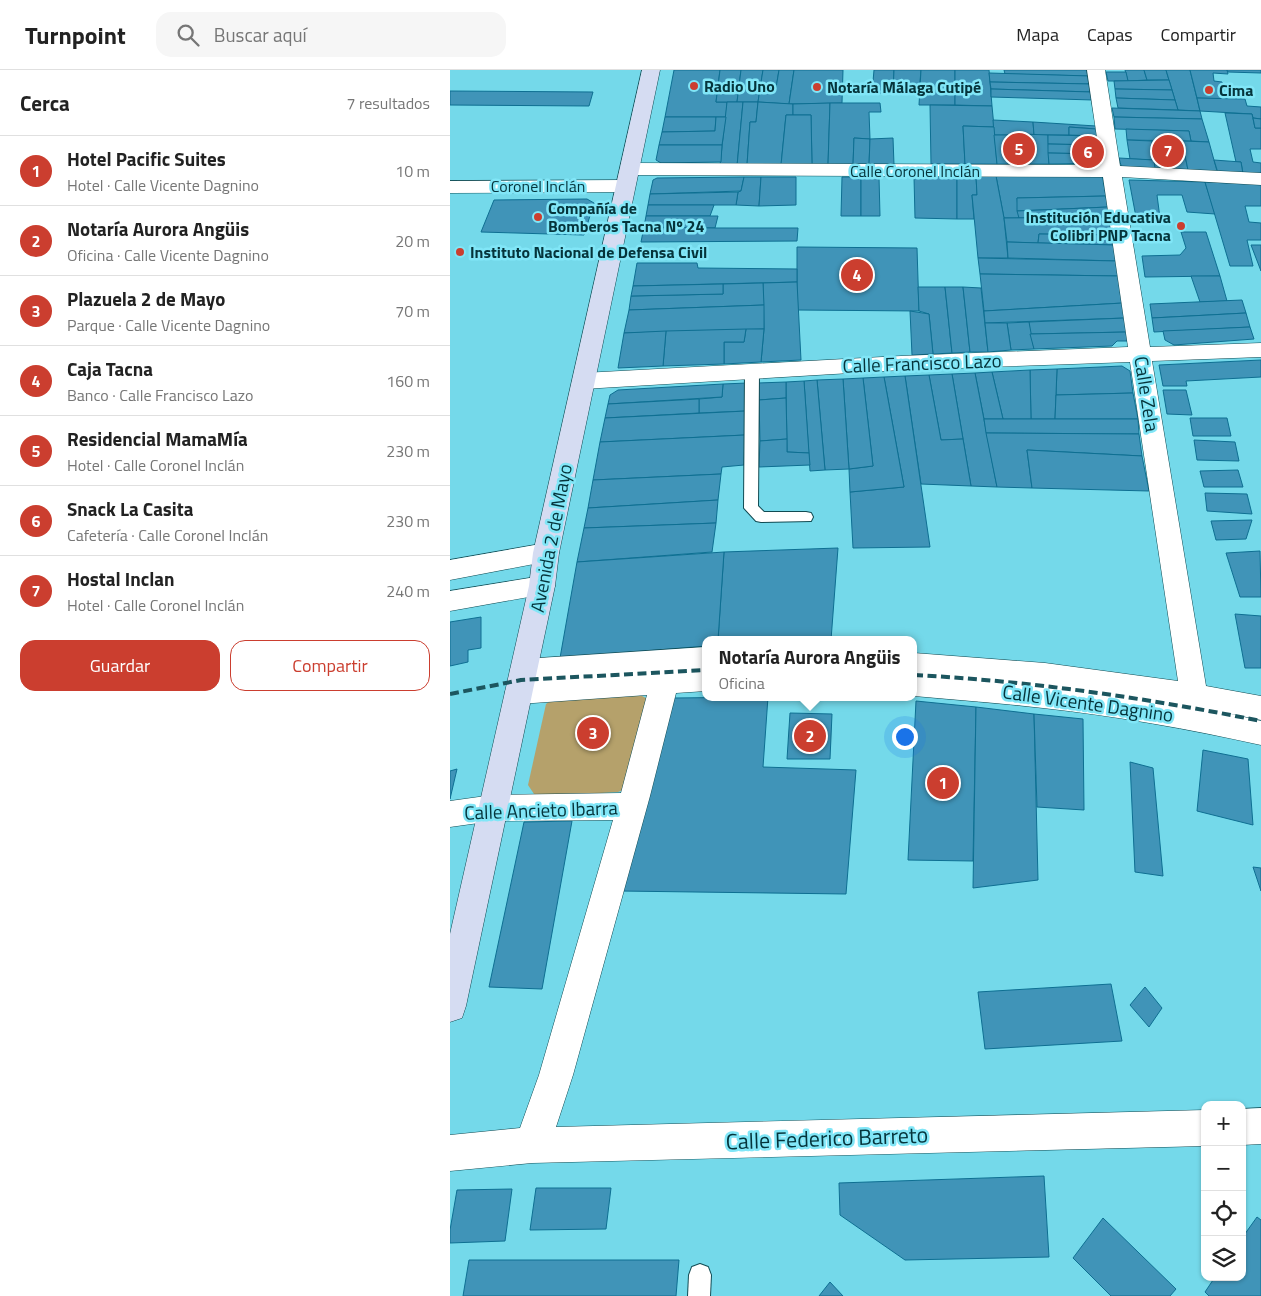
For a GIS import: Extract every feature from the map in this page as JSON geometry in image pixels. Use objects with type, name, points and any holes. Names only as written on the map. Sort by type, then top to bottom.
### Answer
[{"type":"street","name":"Avenida 2 de Mayo","points":[[450,1006],[542,586],[546,553],[651,70]]},
{"type":"street","name":"Calle Zela","points":[[1096,70],[1195,707]]},
{"type":"street","name":"Calle Coronel Inclán","points":[[627,178],[1112,171],[1261,179]]},
{"type":"street","name":"Coronel Inclán","points":[[450,187],[627,178]]},
{"type":"street","name":"Calle Francisco Lazo","points":[[583,381],[901,363],[1261,350]]},
{"type":"street","points":[[450,570],[546,553]]},
{"type":"street","points":[[450,601],[542,586]]},
{"type":"street","points":[[521,681],[666,670],[702,659]]},
{"type":"street","name":"Calle Vicente Dagnino","points":[[917,664],[963,666],[1071,677],[1195,707],[1261,733]]},
{"type":"street","points":[[666,670],[702,679]]},
{"type":"street","points":[[532,1145],[556,1075],[632,806],[666,670]]},
{"type":"street","name":"Calle Vicente Dagnino","points":[[917,685],[985,688],[1195,707],[1261,708]]},
{"type":"street","name":"Calle Ancieto Ibarra","points":[[450,814],[493,808],[632,806]]},
{"type":"street","points":[[1246,1127],[1261,1126]]},
{"type":"street","name":"Calle Federico Barreto","points":[[450,1153],[532,1145],[1201,1128]]},
{"type":"lane","points":[[752,371],[751,508],[761,517],[806,517]]},
{"type":"shaded area","points":[[642,696],[650,700],[626,789],[618,792],[536,797],[528,785],[546,704],[553,699],[561,697]]},
{"type":"building","name":"Radio Uno","points":[[674,70],[720,70],[716,102],[727,102],[726,117],[665,117]]},
{"type":"building","points":[[720,70],[741,70],[737,102],[716,102]]},
{"type":"building","points":[[741,70],[763,70],[758,102],[737,102]]},
{"type":"building","points":[[763,70],[779,70],[776,88],[760,88]]},
{"type":"building","points":[[779,70],[794,70],[789,104],[758,102],[760,88],[776,88]]},
{"type":"building","name":"Notaría Málaga Cutipé","points":[[794,70],[843,70],[842,103],[789,104]]},
{"type":"building","points":[[874,70],[894,70],[893,93],[872,93]]},
{"type":"building","points":[[894,70],[921,70],[919,94],[893,93]]},
{"type":"building","points":[[921,70],[955,70],[955,105],[919,105]]},
{"type":"building","points":[[955,70],[989,70],[992,106],[955,105]]},
{"type":"building","points":[[1004,70],[1089,70],[1090,76],[1005,74]]},
{"type":"building","points":[[1125,70],[1144,70],[1147,80],[1128,81]]},
{"type":"building","points":[[1144,70],[1166,70],[1169,80],[1147,80]]},
{"type":"building","points":[[1166,70],[1190,70],[1200,111],[1178,110]]},
{"type":"building","name":"Cima","points":[[1190,70],[1227,70],[1228,74],[1213,73],[1214,81],[1222,82],[1226,99],[1197,98]]},
{"type":"building","points":[[1227,70],[1261,70],[1261,73],[1228,72]]},
{"type":"building","points":[[1106,72],[1126,72],[1128,81],[1108,81]]},
{"type":"building","points":[[989,73],[1090,76],[1091,84],[990,82]]},
{"type":"building","points":[[1169,80],[1172,90],[1115,89],[1114,81]]},
{"type":"building","points":[[990,82],[1091,84],[1092,92],[991,89]]},
{"type":"building","points":[[991,89],[1092,92],[1093,100],[991,97]]},
{"type":"building","points":[[1115,89],[1172,90],[1175,100],[1116,98]]},
{"type":"building","points":[[450,91],[593,92],[589,106],[450,105]]},
{"type":"building","points":[[1116,98],[1175,100],[1178,110],[1118,108]]},
{"type":"building","points":[[1197,98],[1245,99],[1247,106],[1261,107],[1261,119],[1253,118],[1252,114],[1200,111]]},
{"type":"building","points":[[727,102],[743,102],[737,166],[720,165]]},
{"type":"building","points":[[743,102],[758,102],[756,122],[750,122],[747,165],[737,166]]},
{"type":"building","points":[[758,102],[793,104],[793,115],[786,115],[781,165],[747,165],[750,122],[756,122]]},
{"type":"building","points":[[830,103],[828,165],[812,165],[811,115],[793,115],[793,104]]},
{"type":"building","points":[[830,103],[880,103],[881,112],[869,112],[870,139],[854,138],[853,165],[828,165]]},
{"type":"building","points":[[930,105],[992,106],[994,127],[963,126],[965,164],[931,164]]},
{"type":"building","points":[[1112,108],[1200,111],[1202,119],[1114,117]]},
{"type":"building","points":[[1225,113],[1252,114],[1255,128],[1261,128],[1261,149],[1250,149],[1253,162],[1261,163],[1261,175],[1243,174],[1241,162],[1236,162]]},
{"type":"building","points":[[786,115],[811,115],[812,165],[781,165]]},
{"type":"building","points":[[665,117],[716,117],[715,131],[662,132]]},
{"type":"building","points":[[716,117],[726,117],[722,145],[659,145],[662,132],[715,131]]},
{"type":"building","points":[[1114,117],[1202,119],[1209,142],[1191,141],[1189,131],[1115,129]]},
{"type":"building","points":[[1253,118],[1261,119],[1261,128],[1255,128]]},
{"type":"building","points":[[993,120],[1033,122],[1034,135],[1022,134],[1024,164],[1016,164],[1014,135],[994,135]]},
{"type":"building","points":[[1033,122],[1096,126],[1096,129],[1069,127],[1069,135],[1034,135]]},
{"type":"building","points":[[963,126],[994,127],[997,164],[965,164]]},
{"type":"building","points":[[1069,127],[1096,129],[1097,136],[1069,135]]},
{"type":"building","points":[[1126,129],[1189,131],[1191,141],[1127,140]]},
{"type":"building","points":[[1022,134],[1048,135],[1049,164],[1024,164]]},
{"type":"building","points":[[994,135],[1014,135],[1016,164],[997,164]]},
{"type":"building","points":[[1048,135],[1097,136],[1098,145],[1048,144]]},
{"type":"building","points":[[854,138],[870,139],[869,165],[853,165]]},
{"type":"building","points":[[893,138],[894,165],[869,165],[870,139]]},
{"type":"building","points":[[1127,140],[1152,141],[1154,160],[1130,159]]},
{"type":"building","points":[[1152,141],[1182,141],[1188,170],[1155,169]]},
{"type":"building","points":[[1182,141],[1209,142],[1217,171],[1188,170]]},
{"type":"building","points":[[1048,144],[1098,145],[1099,154],[1048,153]]},
{"type":"building","points":[[659,145],[722,145],[721,162],[661,163],[656,160]]},
{"type":"building","points":[[1048,153],[1099,154],[1099,163],[1049,164]]},
{"type":"building","points":[[1119,158],[1154,160],[1155,169],[1122,169]]},
{"type":"building","points":[[1214,160],[1241,162],[1243,174],[1218,173]]},
{"type":"building","points":[[1102,175],[1106,196],[1017,198],[1019,218],[1004,218],[996,176]]},
{"type":"building","points":[[957,176],[957,219],[915,218],[914,177]]},
{"type":"building","points":[[957,176],[976,176],[977,195],[972,195],[974,219],[957,219]]},
{"type":"building","points":[[976,176],[996,176],[1004,218],[1008,258],[978,258],[972,195],[977,195]]},
{"type":"building","points":[[744,177],[741,191],[650,194],[653,180],[657,178]]},
{"type":"building","points":[[744,177],[761,177],[759,206],[736,205],[738,192],[741,191]]},
{"type":"building","points":[[761,177],[796,177],[796,205],[759,206]]},
{"type":"building","points":[[842,177],[861,177],[861,216],[841,216]]},
{"type":"building","points":[[861,177],[879,177],[880,216],[861,216]]},
{"type":"building","points":[[1129,180],[1205,182],[1215,214],[1187,212],[1182,195],[1157,195],[1160,218],[1136,217]]},
{"type":"building","points":[[1205,182],[1261,184],[1261,206],[1245,206],[1249,222],[1261,223],[1261,240],[1247,240],[1253,266],[1230,266]]},
{"type":"building","points":[[738,192],[736,205],[648,205],[650,194]]},
{"type":"building","points":[[1106,196],[1108,207],[1017,211],[1017,198]]},
{"type":"building","name":"Compañía de Bomberos Tacna Nº 24","points":[[587,199],[594,203],[584,235],[481,232],[494,200]]},
{"type":"building","points":[[648,205],[714,205],[710,216],[646,216]]},
{"type":"building","points":[[1108,207],[1110,217],[1019,218],[1017,211]]},
{"type":"building","points":[[646,216],[718,216],[715,228],[644,227]]},
{"type":"building","points":[[1110,217],[1113,235],[1039,234],[1038,243],[1007,242],[1004,218]]},
{"type":"building","points":[[644,227],[798,228],[797,241],[641,242]]},
{"type":"building","points":[[1181,232],[1206,232],[1220,276],[1145,277],[1142,256],[1180,255],[1186,248]]},
{"type":"building","points":[[1039,234],[1113,235],[1115,245],[1038,243]]},
{"type":"building","points":[[1007,242],[1115,245],[1117,261],[1008,258]]},
{"type":"building","points":[[1251,245],[1261,245],[1261,271]]},
{"type":"building","points":[[797,247],[917,248],[919,311],[797,310]]},
{"type":"building","points":[[978,258],[1117,261],[1119,276],[980,274]]},
{"type":"building","points":[[637,263],[697,263],[698,268],[797,269],[797,282],[633,286]]},
{"type":"building","points":[[980,274],[1119,276],[1123,303],[984,311]]},
{"type":"building","points":[[1191,276],[1220,276],[1227,301],[1200,302]]},
{"type":"building","points":[[797,282],[801,360],[761,362],[764,329],[763,283]]},
{"type":"building","points":[[763,283],[764,305],[629,310],[631,296],[723,294],[723,284]]},
{"type":"building","points":[[723,284],[723,294],[631,296],[633,286]]},
{"type":"building","points":[[918,287],[945,287],[952,353],[933,354],[929,314],[919,311]]},
{"type":"building","points":[[945,287],[963,287],[970,352],[952,353]]},
{"type":"building","points":[[963,287],[981,288],[988,352],[970,352]]},
{"type":"building","points":[[1242,300],[1246,313],[1152,318],[1150,304]]},
{"type":"building","points":[[1123,303],[1125,318],[985,323],[984,311]]},
{"type":"building","points":[[764,305],[764,329],[624,333],[629,310]]},
{"type":"building","points":[[910,311],[929,314],[933,354],[912,355]]},
{"type":"building","points":[[1246,313],[1250,327],[1154,332],[1152,318]]},
{"type":"building","points":[[1125,318],[1127,332],[1030,334],[1029,322]]},
{"type":"building","points":[[1029,322],[1034,349],[1011,350],[1007,323]]},
{"type":"building","points":[[985,323],[1007,323],[1011,350],[988,352]]},
{"type":"building","points":[[1250,327],[1254,339],[1174,345],[1165,340],[1163,331]]},
{"type":"building","points":[[746,329],[764,329],[761,362],[724,364],[724,342],[744,342]]},
{"type":"building","points":[[746,329],[744,342],[724,342],[724,364],[663,366],[666,331]]},
{"type":"building","points":[[666,331],[663,366],[618,368],[624,333]]},
{"type":"building","points":[[1127,332],[1128,341],[1117,341],[1112,346],[1034,349],[1030,334]]},
{"type":"building","points":[[1261,360],[1261,377],[1186,381],[1187,386],[1163,386],[1159,365]]},
{"type":"building","points":[[1122,366],[1130,371],[1133,393],[1056,395],[1057,369]]},
{"type":"building","points":[[1057,369],[1055,419],[1031,419],[1030,370]]},
{"type":"building","points":[[1030,370],[1031,419],[1003,419],[992,372]]},
{"type":"building","points":[[992,372],[1003,419],[984,419],[975,373]]},
{"type":"building","points":[[975,373],[997,487],[971,486],[952,374]]},
{"type":"building","points":[[952,374],[963,439],[941,440],[929,375]]},
{"type":"building","points":[[929,375],[941,440],[963,439],[971,486],[921,484],[905,376]]},
{"type":"building","points":[[905,376],[930,547],[853,548],[850,492],[904,487],[884,377]]},
{"type":"building","points":[[884,377],[904,487],[850,492],[849,469],[873,466],[863,378]]},
{"type":"building","points":[[863,378],[873,466],[849,469],[843,379]]},
{"type":"building","points":[[843,379],[849,469],[825,470],[817,380]]},
{"type":"building","points":[[817,380],[825,470],[810,471],[804,381]]},
{"type":"building","points":[[804,381],[809,453],[787,452],[786,382]]},
{"type":"building","points":[[786,382],[786,398],[759,400],[758,383]]},
{"type":"building","points":[[747,383],[746,411],[699,413],[699,399],[722,397],[723,384]]},
{"type":"building","points":[[723,384],[722,397],[608,404],[610,395],[618,390]]},
{"type":"building","points":[[1163,390],[1186,390],[1192,415],[1167,414]]},
{"type":"building","points":[[1133,393],[1138,419],[1055,419],[1056,395]]},
{"type":"building","points":[[786,398],[787,439],[760,441],[759,400]]},
{"type":"building","points":[[699,399],[699,413],[605,418],[608,404]]},
{"type":"building","points":[[746,411],[745,435],[600,442],[605,418]]},
{"type":"building","points":[[1190,418],[1227,418],[1231,436],[1193,436]]},
{"type":"building","points":[[984,419],[1138,419],[1139,434],[986,433]]},
{"type":"building","points":[[986,433],[1139,434],[1142,456],[1027,450],[1032,488],[997,487]]},
{"type":"building","points":[[745,435],[744,465],[722,467],[721,474],[593,480],[600,442]]},
{"type":"building","points":[[787,439],[787,452],[809,453],[810,465],[759,467],[760,441]]},
{"type":"building","points":[[1194,440],[1235,442],[1239,461],[1197,460]]},
{"type":"building","points":[[1027,450],[1142,456],[1149,491],[1032,488]]},
{"type":"building","points":[[1238,470],[1243,487],[1204,487],[1200,471]]},
{"type":"building","points":[[721,474],[718,500],[588,508],[593,480]]},
{"type":"building","points":[[1205,493],[1247,494],[1252,514],[1207,511]]},
{"type":"building","points":[[718,500],[716,523],[584,528],[588,508]]},
{"type":"building","points":[[1252,520],[1246,539],[1216,540],[1211,521]]},
{"type":"building","points":[[716,523],[712,552],[577,562],[584,528]]},
{"type":"building","points":[[838,548],[831,636],[718,636],[724,552]]},
{"type":"building","points":[[1260,551],[1261,597],[1240,597],[1226,553]]},
{"type":"building","points":[[724,552],[718,636],[702,636],[702,646],[560,658],[577,562]]},
{"type":"building","points":[[1235,614],[1261,616],[1261,668],[1245,668]]},
{"type":"building","points":[[481,617],[481,648],[468,650],[468,662],[450,666],[450,622]]},
{"type":"building","points":[[674,698],[702,698],[702,701],[768,701],[763,767],[856,770],[846,894],[620,891]]},
{"type":"building","points":[[916,701],[976,707],[973,861],[908,860]]},
{"type":"building","points":[[976,707],[1034,714],[1038,880],[973,888]]},
{"type":"building","points":[[790,713],[832,714],[830,759],[787,759]]},
{"type":"building","points":[[1034,714],[1083,719],[1084,810],[1037,807]]},
{"type":"building","points":[[1203,750],[1248,759],[1253,825],[1197,811]]},
{"type":"building","points":[[1130,762],[1153,768],[1163,876],[1135,872]]},
{"type":"building","points":[[457,769],[450,799],[450,771]]},
{"type":"building","points":[[572,821],[542,989],[489,987],[524,822]]},
{"type":"building","points":[[1253,867],[1261,868],[1261,891]]},
{"type":"building","points":[[1111,984],[1122,1041],[985,1049],[978,992]]},
{"type":"building","points":[[1145,987],[1162,1008],[1149,1027],[1130,1005]]},
{"type":"building","points":[[1044,1176],[1049,1257],[905,1260],[840,1215],[839,1183]]},
{"type":"building","points":[[536,1188],[611,1188],[606,1229],[530,1230]]},
{"type":"building","points":[[512,1189],[505,1241],[450,1243],[450,1230],[457,1190]]},
{"type":"building","points":[[1257,1217],[1261,1220],[1261,1296],[1209,1296],[1205,1292],[1212,1281],[1246,1281],[1246,1232]]},
{"type":"building","points":[[1103,1218],[1176,1289],[1170,1296],[1111,1296],[1073,1258]]},
{"type":"building","points":[[469,1260],[679,1260],[676,1296],[463,1296]]},
{"type":"building","points":[[830,1282],[843,1296],[819,1296]]},
{"type":"railway","points":[[450,694],[521,680],[702,670]]},
{"type":"railway","points":[[917,675],[1045,686],[1175,705],[1261,721]]},
{"type":"place","name":"Radio Uno","points":[[694,86]]},
{"type":"place","name":"Notaría Málaga Cutipé","points":[[817,87]]},
{"type":"place","name":"Cima","points":[[1209,90]]},
{"type":"place","name":"Residencial MamaMía","points":[[1019,149]]},
{"type":"place","name":"Hostal Inclan","points":[[1168,151]]},
{"type":"place","name":"Snack La Casita","points":[[1088,152]]},
{"type":"place","name":"Compañía de Bomberos Tacna Nº 24","points":[[538,217]]},
{"type":"place","name":"Institución Educativa Colibri PNP Tacna","points":[[1181,226]]},
{"type":"place","name":"Instituto Nacional de Defensa Civil","points":[[460,252]]},
{"type":"place","name":"Caja Tacna","points":[[857,275]]},
{"type":"place","name":"Plazuela 2 de Mayo","points":[[593,733]]},
{"type":"place","name":"Notaría Aurora Angüis","points":[[810,736]]},
{"type":"place","name":"Hotel Pacific Suites","points":[[943,783]]}]
